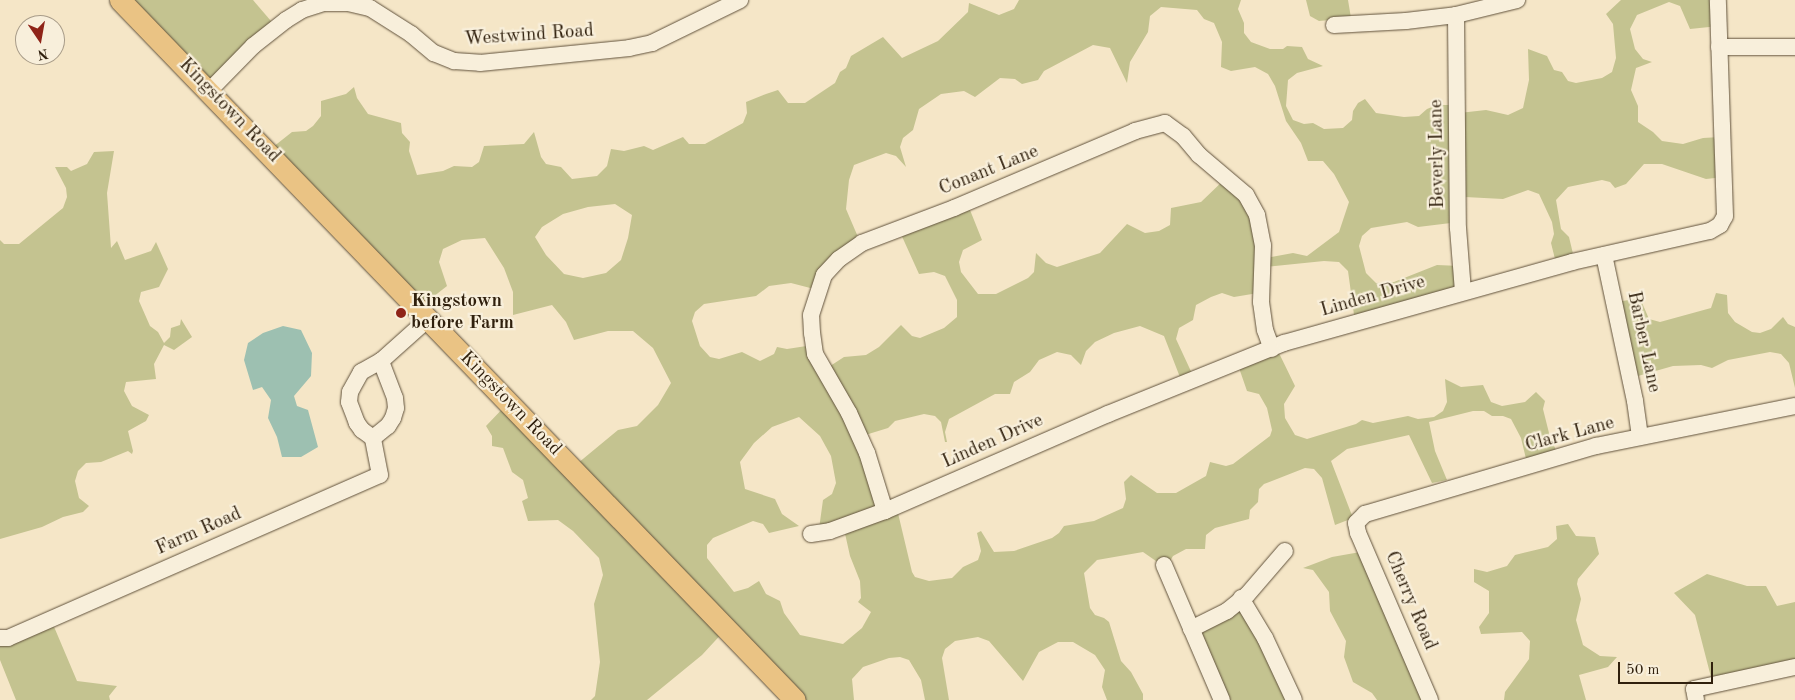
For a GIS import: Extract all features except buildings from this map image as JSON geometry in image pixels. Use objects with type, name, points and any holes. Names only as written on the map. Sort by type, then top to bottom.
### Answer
[{"type":"main road","name":"Kingstown Road","points":[[120,0],[795,700]]},
{"type":"street","name":"Westwind Road","points":[[209,91],[252,46],[286,20],[302,10],[324,4],[348,4],[370,8],[412,34],[434,53],[454,61],[480,63],[629,48],[652,43],[740,0]]},
{"type":"street","points":[[1334,25],[1406,21],[1456,15],[1517,0]]},
{"type":"street","name":"Linden Drive","points":[[811,534],[830,531],[885,511],[1108,414],[1272,349],[1463,292],[1604,255],[1710,232],[1720,225],[1725,216],[1718,0]]},
{"type":"street","name":"Beverly Lane","points":[[1456,15],[1458,228],[1463,292]]},
{"type":"street","points":[[1719,47],[1795,47]]},
{"type":"street","name":"Conant Lane","points":[[885,511],[867,453],[849,413],[815,354],[812,333],[811,315],[824,276],[839,259],[862,243],[954,208],[1135,131],[1165,124],[1183,136],[1199,155],[1246,194],[1257,216],[1263,246],[1260,302],[1265,330],[1272,349]]},
{"type":"street","name":"Barber Lane","points":[[1604,255],[1635,401],[1640,437]]},
{"type":"street","points":[[381,361],[395,398],[396,408],[388,426],[373,438],[362,430],[357,423],[349,402],[354,382],[361,372],[381,361],[428,319]]},
{"type":"street","name":"Clark Lane","points":[[1360,520],[1365,514],[1596,446],[1795,406]]},
{"type":"street","name":"Farm Road","points":[[0,638],[8,638],[380,475],[373,438]]},
{"type":"street","name":"Cherry Road","points":[[1360,520],[1356,523],[1358,533],[1430,700]]},
{"type":"street","points":[[1191,629],[1227,611],[1242,598],[1285,551]]},
{"type":"street","points":[[1164,565],[1222,700]]},
{"type":"street","points":[[1242,598],[1265,638],[1294,700]]},
{"type":"street","points":[[1696,700],[1694,689],[1795,667]]},
{"type":"shaded area","points":[[121,0],[253,0],[277,28],[213,87]]},
{"type":"shaded area","points":[[1019,0],[1241,0],[1238,9],[1244,23],[1244,33],[1251,42],[1270,49],[1283,49],[1287,46],[1302,47],[1308,59],[1323,66],[1297,73],[1288,80],[1286,106],[1293,120],[1304,124],[1313,123],[1324,129],[1343,128],[1352,120],[1353,111],[1358,103],[1365,99],[1376,113],[1404,117],[1419,116],[1427,109],[1437,105],[1456,105],[1459,113],[1486,110],[1508,115],[1523,108],[1529,80],[1528,49],[1547,56],[1554,70],[1562,72],[1568,81],[1576,83],[1602,78],[1612,72],[1616,58],[1613,24],[1606,14],[1621,0],[1719,0],[1719,26],[1690,29],[1680,6],[1669,2],[1637,15],[1630,29],[1635,49],[1643,59],[1652,62],[1636,68],[1631,90],[1638,106],[1638,122],[1662,141],[1683,144],[1703,138],[1720,137],[1724,177],[1706,179],[1662,164],[1644,164],[1626,184],[1615,188],[1610,182],[1602,180],[1568,187],[1556,200],[1561,229],[1569,237],[1575,262],[1557,267],[1551,243],[1554,234],[1552,222],[1539,194],[1528,190],[1503,199],[1465,197],[1459,222],[1418,227],[1407,222],[1371,228],[1362,236],[1359,246],[1366,273],[1376,283],[1394,282],[1437,265],[1460,266],[1464,289],[1355,322],[1348,271],[1339,262],[1324,261],[1264,267],[1258,293],[1234,297],[1222,293],[1211,297],[1196,305],[1193,320],[1179,328],[1176,339],[1195,380],[1183,385],[1164,336],[1140,326],[1114,333],[1095,342],[1086,351],[1081,365],[1071,355],[1057,352],[1039,360],[1030,372],[1014,382],[1010,394],[995,394],[949,419],[945,432],[947,442],[945,442],[941,422],[935,416],[924,414],[895,421],[888,428],[862,436],[884,505],[897,509],[912,572],[915,577],[929,581],[952,578],[963,567],[978,560],[981,551],[977,533],[981,531],[994,552],[1014,551],[1052,538],[1064,526],[1094,521],[1123,508],[1126,499],[1124,482],[1131,475],[1157,493],[1176,493],[1206,476],[1210,462],[1226,466],[1233,464],[1270,436],[1272,430],[1267,408],[1259,394],[1247,391],[1238,365],[1277,349],[1295,386],[1284,404],[1285,418],[1295,435],[1307,439],[1356,424],[1362,420],[1373,423],[1408,416],[1418,419],[1434,417],[1443,411],[1447,402],[1445,379],[1461,387],[1483,385],[1491,402],[1502,406],[1525,402],[1536,392],[1545,401],[1543,409],[1550,437],[1560,459],[1528,467],[1521,438],[1511,419],[1503,416],[1492,416],[1484,411],[1473,411],[1429,422],[1435,451],[1447,480],[1432,483],[1409,435],[1347,449],[1331,461],[1353,518],[1335,525],[1322,478],[1314,469],[1305,468],[1264,484],[1259,489],[1258,502],[1250,510],[1249,519],[1215,528],[1206,535],[1205,549],[1186,549],[1173,556],[1166,568],[1143,552],[1097,560],[1084,573],[1090,608],[1095,615],[1109,622],[1121,661],[1131,672],[1143,694],[1143,700],[1107,700],[1102,687],[1105,670],[1095,655],[1073,642],[1058,642],[1039,652],[1023,681],[989,641],[978,637],[955,641],[945,649],[942,658],[949,700],[925,700],[921,680],[909,660],[900,657],[889,658],[863,667],[852,679],[854,700],[795,700],[726,629],[702,655],[647,700],[591,700],[595,696],[600,662],[594,604],[603,575],[599,558],[573,531],[558,520],[528,521],[522,501],[528,498],[523,480],[512,472],[503,448],[492,446],[492,436],[486,426],[508,403],[572,468],[618,430],[637,426],[658,405],[671,383],[653,348],[633,331],[608,331],[574,340],[566,322],[552,305],[513,315],[513,292],[504,268],[485,238],[462,240],[443,249],[439,262],[447,286],[419,308],[268,151],[292,132],[306,131],[313,126],[321,116],[321,101],[346,94],[354,87],[357,98],[368,114],[401,123],[402,133],[410,142],[409,151],[417,175],[443,171],[454,166],[472,167],[479,162],[484,146],[524,144],[534,132],[541,157],[546,164],[561,167],[572,179],[597,176],[607,166],[611,149],[624,151],[644,146],[653,150],[683,137],[689,144],[705,144],[743,123],[747,113],[746,102],[766,94],[778,90],[788,103],[805,103],[835,83],[840,72],[846,68],[851,56],[883,37],[902,58],[938,41],[968,12],[969,3],[999,15],[1014,9]],"holes":[[[1161,7],[1197,10],[1204,19],[1214,23],[1222,42],[1221,67],[1231,71],[1255,67],[1268,74],[1275,86],[1286,121],[1301,143],[1308,161],[1323,161],[1334,174],[1349,202],[1339,232],[1307,256],[1293,253],[1266,258],[1247,196],[1226,178],[1201,202],[1171,208],[1170,225],[1159,231],[1145,233],[1127,224],[1100,253],[1057,267],[1046,263],[1036,253],[1034,272],[1028,278],[996,294],[978,294],[961,272],[959,262],[963,250],[982,240],[968,205],[900,232],[919,274],[934,272],[945,276],[957,300],[957,317],[944,328],[920,338],[912,336],[901,325],[879,347],[866,355],[844,357],[824,370],[813,345],[787,349],[777,347],[774,354],[760,361],[742,352],[719,359],[710,357],[700,346],[692,321],[695,312],[704,304],[756,296],[769,286],[791,283],[818,290],[861,244],[846,209],[849,180],[854,165],[886,153],[896,156],[906,167],[900,147],[903,138],[913,130],[919,109],[941,94],[964,91],[975,97],[1000,78],[1015,79],[1022,84],[1038,80],[1044,71],[1093,45],[1110,48],[1127,83],[1130,62],[1148,32],[1150,16]],[[615,204],[632,215],[628,238],[621,260],[606,273],[583,278],[564,274],[546,255],[535,237],[542,227],[563,214],[588,207]],[[799,417],[820,436],[831,456],[836,483],[832,494],[823,500],[819,529],[844,529],[850,556],[860,581],[861,598],[858,602],[871,612],[862,628],[843,644],[800,635],[784,613],[780,601],[766,594],[759,581],[748,588],[734,592],[707,558],[707,545],[713,538],[753,521],[763,524],[769,533],[799,526],[782,514],[775,499],[745,489],[740,462],[754,443],[772,427]]]},
{"type":"shaded area","points":[[1306,0],[1348,0],[1351,18],[1319,21],[1310,16]]},
{"type":"shaded area","points":[[114,151],[107,193],[111,248],[117,241],[125,260],[151,251],[156,242],[168,269],[159,287],[141,292],[139,301],[150,326],[158,332],[164,343],[170,337],[171,328],[180,325],[181,319],[192,337],[174,350],[164,345],[154,364],[156,379],[126,382],[124,391],[132,406],[149,415],[146,421],[128,431],[132,454],[128,451],[101,462],[86,463],[78,471],[75,481],[79,498],[89,506],[83,512],[63,517],[42,527],[0,539],[0,240],[4,244],[19,244],[63,208],[67,197],[66,188],[55,167],[67,167],[71,171],[87,164],[94,152]]},
{"type":"shaded area","points":[[1716,293],[1727,295],[1728,313],[1735,322],[1752,332],[1760,333],[1771,329],[1783,317],[1788,324],[1795,327],[1795,388],[1789,363],[1781,354],[1770,352],[1728,360],[1712,368],[1701,365],[1673,366],[1631,378],[1617,302],[1640,298],[1649,319],[1660,322],[1711,308]]},
{"type":"shaded area","points":[[283,326],[301,330],[312,353],[311,376],[294,396],[297,406],[308,410],[318,447],[301,457],[282,457],[277,437],[268,418],[271,400],[262,387],[253,390],[244,360],[248,343],[263,333]]},
{"type":"shaded area","points":[[1568,524],[1576,536],[1595,537],[1599,554],[1578,579],[1577,584],[1581,599],[1576,620],[1583,645],[1600,656],[1617,657],[1608,667],[1579,675],[1586,700],[1504,700],[1505,692],[1529,659],[1530,641],[1522,632],[1481,634],[1479,627],[1489,613],[1489,591],[1474,582],[1474,569],[1487,572],[1507,566],[1515,555],[1548,547],[1557,539],[1556,526]]},
{"type":"shaded area","points":[[1366,551],[1430,700],[1377,700],[1372,693],[1353,682],[1344,657],[1346,641],[1330,611],[1329,592],[1313,570],[1303,568],[1332,557]]},
{"type":"shaded area","points":[[1707,574],[1747,586],[1766,586],[1777,606],[1795,602],[1795,670],[1713,685],[1695,615],[1674,593]]},
{"type":"shaded area","points":[[1241,598],[1294,700],[1222,700],[1191,629]]},
{"type":"shaded area","points":[[52,622],[77,681],[117,686],[109,696],[110,700],[16,700],[0,660],[0,630]]},
{"type":"place","name":"Kingstown before Farm","points":[[401,313]]}]
